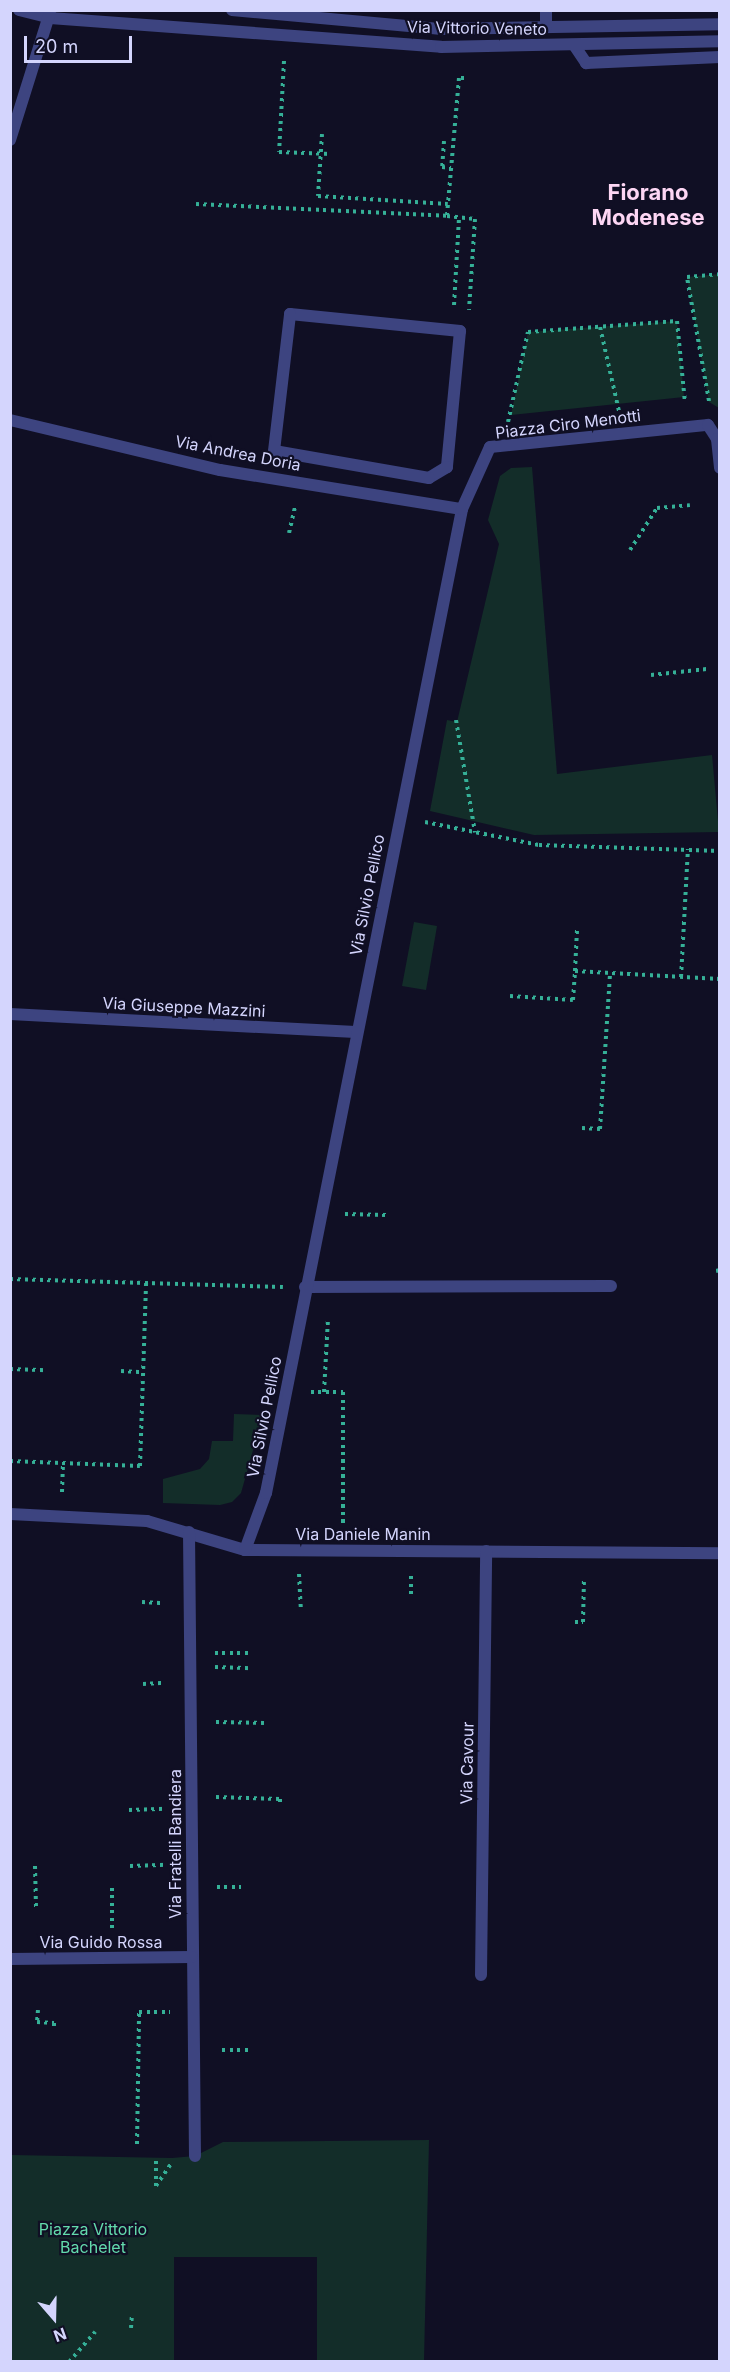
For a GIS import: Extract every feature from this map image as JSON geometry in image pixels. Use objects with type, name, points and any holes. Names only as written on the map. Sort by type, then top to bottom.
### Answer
[{"type":"street","name":"Via Vittorio Veneto","points":[[19,10],[441,47],[720,41]]},
{"type":"street","name":"Via Vittorio Veneto","points":[[232,10],[442,29],[720,24]]},
{"type":"street","points":[[546,10],[546,27]]},
{"type":"street","points":[[10,140],[50,14]]},
{"type":"street","points":[[574,45],[586,63],[720,57]]},
{"type":"street","points":[[290,314],[460,331],[447,467],[439,474],[429,478],[274,451],[290,314]]},
{"type":"street","name":"Via Andrea Doria","points":[[10,420],[220,470],[462,509]]},
{"type":"street","name":"Piazza Ciro Menotti","points":[[462,509],[490,447],[708,425],[714,430],[720,468]]},
{"type":"street","name":"Via Silvio Pellico","points":[[245,1550],[266,1494],[305,1287],[462,509]]},
{"type":"street","name":"Via Giuseppe Mazzini","points":[[10,1014],[356,1032]]},
{"type":"street","points":[[305,1287],[611,1286]]},
{"type":"street","name":"Via Daniele Manin","points":[[10,1515],[147,1521],[245,1550],[720,1553]]},
{"type":"street","name":"Via Fratelli Bandiera","points":[[189,1532],[195,2156]]},
{"type":"street","name":"Via Cavour","points":[[481,1975],[486,1551]]},
{"type":"street","name":"Via Guido Rossa","points":[[10,1959],[192,1957]]},
{"type":"path","points":[[284,61],[279,152],[331,154]]},
{"type":"path","points":[[447,216],[459,78],[464,78]]},
{"type":"path","points":[[322,134],[318,196],[448,204]]},
{"type":"path","points":[[444,141],[442,167],[451,168]]},
{"type":"path","points":[[196,204],[475,219],[467,331],[460,331]]},
{"type":"path","points":[[702,403],[709,402],[687,277],[720,274]]},
{"type":"path","points":[[499,423],[508,422],[528,332],[677,321],[685,405],[695,404]]},
{"type":"path","points":[[600,327],[619,411]]},
{"type":"path","points":[[630,550],[657,508],[690,506]]},
{"type":"path","points":[[289,533],[295,508]]},
{"type":"path","points":[[651,675],[707,669]]},
{"type":"path","points":[[456,720],[476,832]]},
{"type":"path","points":[[425,822],[539,845],[720,851]]},
{"type":"path","points":[[681,977],[688,849]]},
{"type":"path","points":[[510,996],[573,1000],[577,930]]},
{"type":"path","points":[[575,971],[720,979]]},
{"type":"path","points":[[582,1128],[600,1129],[610,973]]},
{"type":"path","points":[[335,1214],[386,1215]]},
{"type":"path","points":[[10,1279],[305,1287]]},
{"type":"path","points":[[10,1461],[140,1466],[146,1283]]},
{"type":"path","points":[[324,1392],[329,1313]]},
{"type":"path","points":[[10,1369],[47,1370]]},
{"type":"path","points":[[121,1371],[143,1372]]},
{"type":"path","points":[[285,1392],[343,1392],[343,1527],[332,1527]]},
{"type":"path","points":[[411,1569],[411,1595]]},
{"type":"path","points":[[299,1573],[301,1609]]},
{"type":"path","points":[[575,1622],[583,1622],[584,1573]]},
{"type":"path","points":[[142,1602],[164,1603]]},
{"type":"path","points":[[215,1653],[252,1653]]},
{"type":"path","points":[[215,1667],[252,1668]]},
{"type":"path","points":[[143,1684],[165,1683]]},
{"type":"path","points":[[216,1722],[264,1723]]},
{"type":"path","points":[[216,1797],[280,1799],[280,1803]]},
{"type":"path","points":[[129,1810],[166,1809]]},
{"type":"path","points":[[130,1866],[167,1865]]},
{"type":"path","points":[[35,1866],[36,1907]]},
{"type":"path","points":[[217,1887],[242,1887]]},
{"type":"path","points":[[112,1888],[112,1933]]},
{"type":"path","points":[[38,2010],[38,2022],[54,2023],[54,2030]]},
{"type":"path","points":[[137,2144],[140,2012],[170,2012]]},
{"type":"path","points":[[222,2050],[249,2050]]},
{"type":"path","points":[[156,2156],[156,2186]]},
{"type":"path","points":[[131,2328],[132,2315]]},
{"type":"path","points":[[69,2361],[95,2332]]},
{"type":"green space","points":[[720,274],[719,408],[709,402],[687,277]]},
{"type":"green space","points":[[677,321],[684,397],[511,415],[528,332]]},
{"type":"green space","points":[[532,467],[557,774],[712,755],[719,832],[534,835],[430,811],[447,720],[457,722],[499,544],[488,520],[500,476],[511,468]]},
{"type":"green space","points":[[414,922],[437,926],[426,990],[402,986]]},
{"type":"green space","points":[[234,1414],[263,1415],[241,1493],[232,1502],[220,1505],[163,1503],[163,1479],[200,1469],[209,1459],[212,1441],[233,1441]]},
{"type":"green space","name":"Piazza Vittorio Bachelet","points":[[429,2140],[424,2361],[317,2361],[317,2257],[174,2257],[174,2361],[11,2362],[11,2155],[172,2158],[195,2156],[223,2142]]},
{"type":"district","name":"Fiorano Modenese","points":[[648,204]]}]
